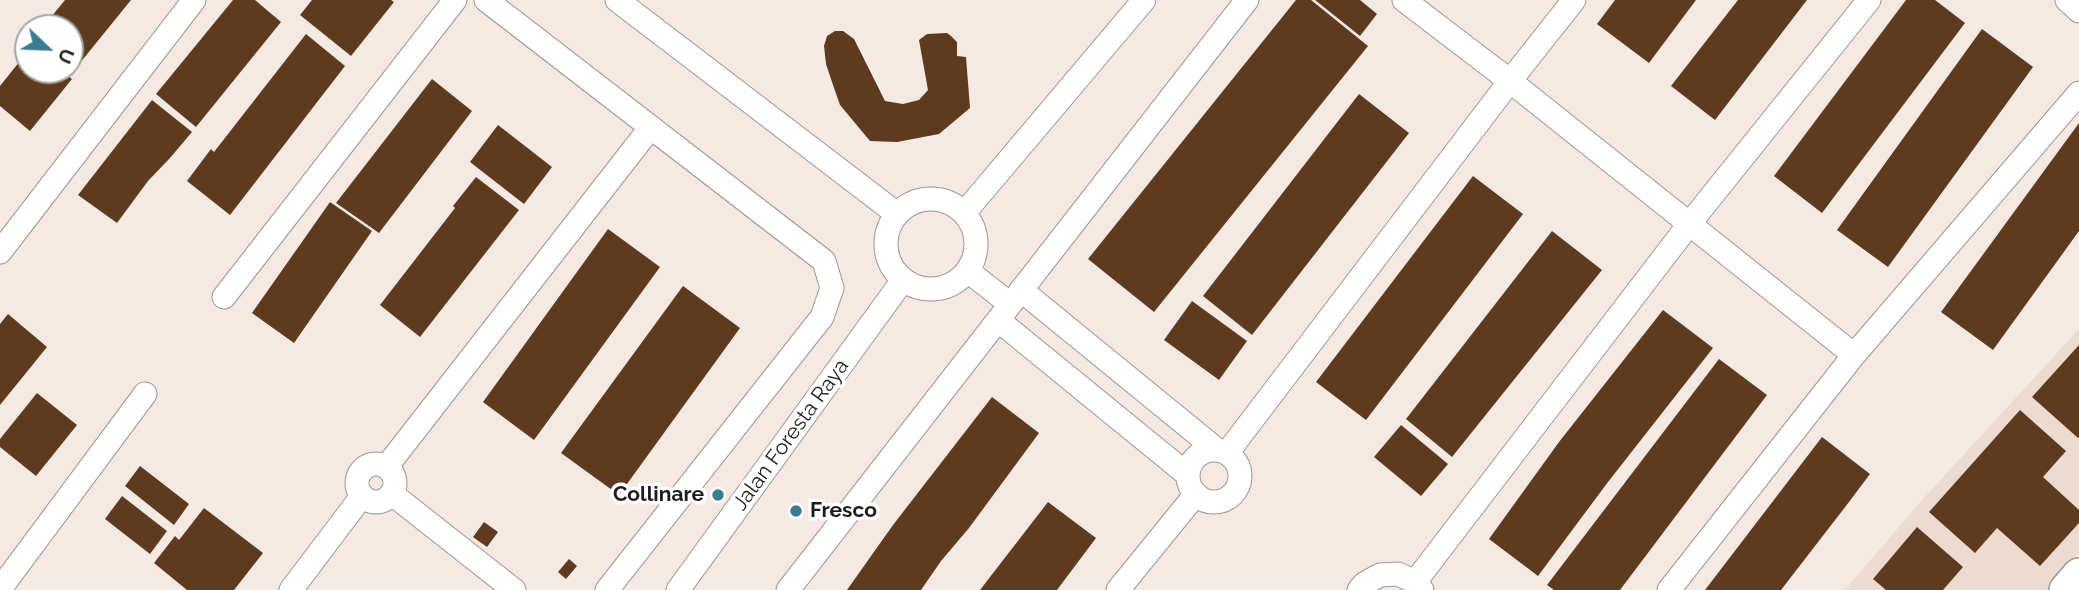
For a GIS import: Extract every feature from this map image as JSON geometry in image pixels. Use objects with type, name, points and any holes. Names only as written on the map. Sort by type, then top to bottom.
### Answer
[{"type":"street","points":[[0,252],[194,0]]},
{"type":"street","points":[[225,297],[455,0]]},
{"type":"street","points":[[485,0],[824,261],[832,288],[822,317],[607,590]]},
{"type":"street","points":[[617,0],[897,214]]},
{"type":"street","points":[[965,212],[1144,0]]},
{"type":"street","points":[[788,590],[1247,0]]},
{"type":"street","points":[[1404,0],[1510,80],[1854,355]]},
{"type":"street","points":[[1222,451],[1574,0]]},
{"type":"street","points":[[1359,590],[1380,575],[1398,574],[1418,586],[1690,223],[1869,0]]},
{"type":"street","points":[[2067,0],[2079,11]]},
{"type":"street","points":[[1670,590],[1854,355],[2079,93]]},
{"type":"street","points":[[387,466],[651,127]]},
{"type":"street","points":[[930,198],[949,201],[965,212],[973,225],[977,240],[975,256],[968,271],[955,283],[938,289],[920,288],[903,280],[891,266],[886,248],[888,230],[897,214],[912,202],[930,198]]},
{"type":"street","points":[[968,271],[1010,305],[1235,459],[1240,478],[1231,496],[1213,502],[1203,499],[1192,484],[1010,305]]},
{"type":"street","name":"Jalan Foresta Raya","points":[[678,590],[903,280]]},
{"type":"street","points":[[0,589],[145,394]]},
{"type":"street","points":[[1118,590],[1192,484],[1191,465],[1197,456],[1206,451],[1222,451]]},
{"type":"street","points":[[371,464],[387,466],[396,479],[392,494],[381,502],[367,500],[358,489],[359,474],[371,464]]},
{"type":"street","points":[[392,494],[514,590]]},
{"type":"street","points":[[291,590],[362,496]]},
{"type":"shaded area","points":[[2079,329],[2079,552],[2046,590],[1845,590],[1923,499]]},
{"type":"building","points":[[65,0],[131,0],[84,58],[84,14],[54,14]]},
{"type":"building","points":[[233,0],[255,0],[281,22],[196,127],[156,94]]},
{"type":"building","points":[[312,0],[394,2],[351,56],[300,15]]},
{"type":"building","points":[[1296,0],[1311,0],[1368,46],[1154,312],[1088,259]]},
{"type":"building","points":[[1315,0],[1360,0],[1377,14],[1360,36]]},
{"type":"building","points":[[1615,0],[1696,0],[1649,63],[1597,24]]},
{"type":"building","points":[[1738,0],[1807,0],[1715,120],[1671,86]]},
{"type":"building","points":[[1906,0],[1935,0],[1965,23],[1822,213],[1774,176]]},
{"type":"building","points":[[1982,29],[2033,67],[1888,267],[1837,230]]},
{"type":"building","points":[[835,31],[843,31],[854,39],[885,101],[903,104],[919,100],[928,90],[919,40],[927,34],[947,33],[957,42],[957,56],[966,57],[970,108],[939,134],[897,142],[870,141],[840,105],[826,64],[824,46],[827,36]]},
{"type":"building","points":[[306,34],[345,66],[230,215],[187,181],[211,149],[214,152]]},
{"type":"building","points":[[14,68],[14,84],[68,84],[30,131],[0,106],[0,86]]},
{"type":"building","points":[[432,79],[472,111],[379,233],[336,203]]},
{"type":"building","points":[[1359,94],[1409,133],[1252,335],[1203,296]]},
{"type":"building","points":[[152,100],[192,132],[148,181],[117,223],[78,195]]},
{"type":"building","points":[[2079,123],[2079,231],[1993,350],[1941,312]]},
{"type":"building","points":[[498,125],[552,167],[524,204],[470,162]]},
{"type":"building","points":[[1473,176],[1523,214],[1366,420],[1316,382]]},
{"type":"building","points":[[476,177],[519,210],[420,337],[380,305]]},
{"type":"building","points":[[330,202],[372,231],[294,343],[252,313]]},
{"type":"building","points":[[608,229],[660,267],[534,440],[483,402]]},
{"type":"building","points":[[1552,231],[1602,270],[1452,457],[1406,419]]},
{"type":"building","points":[[683,286],[740,328],[619,495],[561,453]]},
{"type":"building","points":[[1192,301],[1247,341],[1219,380],[1164,340]]},
{"type":"building","points":[[1663,310],[1713,348],[1538,576],[1489,539],[1559,442]]},
{"type":"building","points":[[8,314],[47,347],[0,405],[0,324]]},
{"type":"building","points":[[2079,345],[2079,437],[2078,438],[2032,397]]},
{"type":"building","points":[[1719,359],[1767,395],[1620,590],[1554,590],[1547,585]]},
{"type":"building","points":[[37,393],[77,425],[36,476],[0,447],[0,439]]},
{"type":"building","points":[[992,397],[1039,433],[969,528],[921,590],[847,590],[893,525]]},
{"type":"building","points":[[2020,410],[2066,451],[2043,477],[2079,510],[2079,523],[2040,566],[1997,528],[1975,553],[1929,512]]},
{"type":"building","points":[[1401,425],[1448,464],[1421,496],[1374,457]]},
{"type":"building","points":[[1822,437],[1870,474],[1849,502],[1781,590],[1705,590]]},
{"type":"building","points":[[140,466],[189,504],[174,525],[125,486]]},
{"type":"building","points":[[122,496],[167,531],[150,554],[105,519]]},
{"type":"building","points":[[1048,502],[1096,538],[1057,590],[980,590]]},
{"type":"building","points":[[204,508],[263,553],[234,590],[187,590],[154,563],[175,536],[179,540]]},
{"type":"building","points":[[484,522],[498,532],[487,547],[473,537]]},
{"type":"building","points":[[1917,527],[1963,567],[1943,590],[1886,590],[1873,579]]},
{"type":"building","points":[[569,559],[577,566],[566,579],[558,572]]},
{"type":"place","name":"Collinare","points":[[718,495]]},
{"type":"place","name":"Fresco","points":[[796,511]]}]
